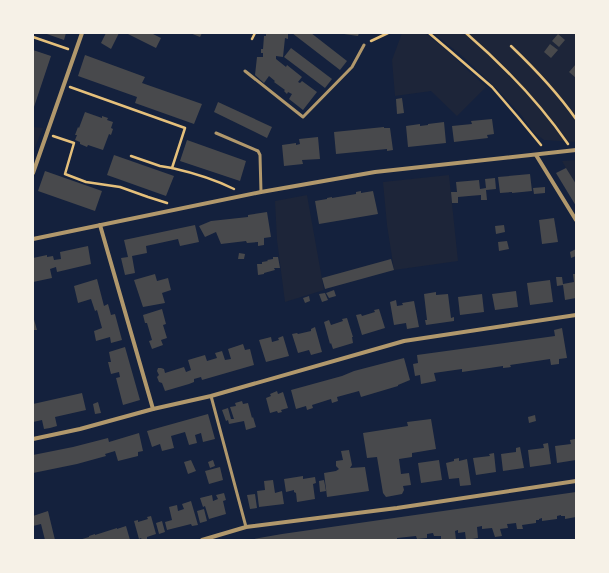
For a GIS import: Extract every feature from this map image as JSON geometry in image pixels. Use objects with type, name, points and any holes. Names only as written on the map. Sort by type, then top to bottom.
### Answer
[{"type":"street","points":[[33,173],[82,33]]},
{"type":"street","points":[[33,239],[261,192],[375,172],[576,150]]},
{"type":"street","points":[[536,155],[576,220]]},
{"type":"street","points":[[100,225],[153,409]]},
{"type":"street","points":[[33,439],[80,429],[153,409],[211,396],[404,341],[576,315]]},
{"type":"street","points":[[202,540],[246,527],[404,507],[576,481]]},
{"type":"lane","points":[[245,71],[303,118],[352,68],[364,45]]},
{"type":"lane","points":[[216,133],[258,151],[260,155],[261,192]]},
{"type":"lane","points":[[211,396],[246,527]]},
{"type":"path","points":[[252,39],[255,33]]},
{"type":"path","points":[[364,45],[388,33]]},
{"type":"path","points":[[429,33],[492,87],[548,153]]},
{"type":"path","points":[[466,33],[492,56],[527,92],[558,129],[569,145]]},
{"type":"path","points":[[33,37],[76,52]]},
{"type":"path","points":[[511,46],[561,99],[576,119]]},
{"type":"path","points":[[64,85],[185,128],[172,168]]},
{"type":"path","points":[[47,134],[74,143],[65,174],[86,182],[120,187],[184,208]]},
{"type":"path","points":[[131,156],[160,166],[192,172],[248,195]]},
{"type":"shaded area","points":[[402,33],[425,33],[445,49],[486,87],[457,116],[431,91],[395,96],[392,60]]},
{"type":"shaded area","points":[[433,33],[576,33],[576,142],[544,140],[533,132],[522,116],[496,88],[461,55]]},
{"type":"shaded area","points":[[33,127],[43,128],[33,152]]},
{"type":"shaded area","points":[[576,160],[576,186],[562,161]]},
{"type":"shaded area","points":[[449,175],[458,261],[394,270],[387,225],[383,182]]},
{"type":"shaded area","points":[[307,195],[324,290],[285,302],[277,240],[275,201]]},
{"type":"building","points":[[44,33],[66,33],[64,40]]},
{"type":"building","points":[[106,33],[119,33],[111,49],[101,43]]},
{"type":"building","points":[[126,33],[151,33],[161,38],[156,48]]},
{"type":"building","points":[[190,33],[202,33],[200,37]]},
{"type":"building","points":[[266,33],[288,33],[288,39],[285,38],[283,57],[276,56],[276,59],[286,67],[287,65],[302,77],[298,82],[300,83],[302,81],[317,92],[303,110],[289,99],[292,94],[288,92],[287,94],[284,91],[285,90],[274,82],[275,81],[269,76],[264,83],[255,75],[257,57],[263,57],[261,49],[263,49],[264,36],[266,36]]},
{"type":"building","points":[[292,33],[311,33],[347,61],[340,70]]},
{"type":"building","points":[[344,33],[359,33],[358,36]]},
{"type":"building","points":[[558,34],[565,40],[559,47],[552,41]]},
{"type":"building","points":[[550,44],[558,50],[551,58],[544,52]]},
{"type":"building","points":[[291,48],[332,79],[325,88],[284,57]]},
{"type":"building","points":[[33,50],[51,56],[33,110]]},
{"type":"building","points":[[85,55],[145,77],[142,83],[202,104],[194,124],[135,103],[137,97],[78,76]]},
{"type":"building","points":[[576,64],[576,78],[569,72]]},
{"type":"building","points":[[402,98],[404,113],[397,114],[396,99]]},
{"type":"building","points":[[218,102],[272,127],[267,138],[214,112]]},
{"type":"building","points":[[85,112],[102,118],[102,116],[108,118],[107,120],[113,122],[111,135],[109,134],[103,150],[88,145],[87,147],[75,140],[77,135],[75,135]]},
{"type":"building","points":[[492,119],[494,134],[487,135],[488,138],[454,142],[452,126],[472,124],[471,121]]},
{"type":"building","points":[[444,122],[446,143],[408,147],[406,126],[420,124],[420,126]]},
{"type":"building","points":[[384,127],[390,128],[393,150],[387,151],[387,149],[336,154],[334,132]]},
{"type":"building","points":[[318,137],[320,159],[302,160],[303,164],[284,166],[282,145],[296,143],[296,145],[300,144],[299,139]]},
{"type":"building","points":[[187,140],[246,161],[240,181],[180,161]]},
{"type":"building","points":[[114,155],[174,176],[166,196],[107,175]]},
{"type":"building","points":[[566,168],[576,184],[576,206],[556,173]]},
{"type":"building","points":[[45,171],[102,191],[95,211],[38,191]]},
{"type":"building","points":[[530,174],[532,191],[500,193],[498,177]]},
{"type":"building","points":[[495,178],[496,189],[486,190],[487,200],[481,200],[481,195],[469,196],[458,197],[458,203],[452,203],[451,192],[457,192],[456,182],[479,180],[480,189],[486,188],[485,179]]},
{"type":"building","points":[[545,187],[545,193],[534,194],[533,188]]},
{"type":"building","points":[[361,191],[361,193],[373,191],[378,214],[319,224],[315,201],[356,194],[356,192]]},
{"type":"building","points":[[267,212],[271,237],[264,238],[264,245],[258,246],[258,242],[247,243],[246,241],[221,244],[216,232],[205,237],[199,226],[211,221],[248,217],[248,215]]},
{"type":"building","points":[[554,218],[558,242],[542,244],[539,220]]},
{"type":"building","points":[[195,225],[199,242],[180,246],[178,239],[146,246],[147,253],[132,256],[135,273],[125,275],[121,258],[128,257],[124,240]]},
{"type":"building","points":[[504,225],[505,232],[496,234],[495,226]]},
{"type":"building","points":[[507,241],[509,249],[499,251],[498,242]]},
{"type":"building","points":[[88,246],[91,264],[57,272],[56,267],[50,269],[52,278],[33,282],[33,258],[47,255],[47,257],[53,256],[54,260],[61,259],[60,252]]},
{"type":"building","points":[[576,249],[576,256],[571,258],[570,252]]},
{"type":"building","points":[[239,253],[245,254],[244,259],[238,259]]},
{"type":"building","points":[[273,257],[278,257],[280,268],[274,268],[275,270],[258,275],[257,264],[262,264],[262,262],[273,259]]},
{"type":"building","points":[[391,259],[394,270],[325,289],[322,278]]},
{"type":"building","points":[[155,274],[157,281],[168,278],[171,290],[162,293],[165,303],[143,307],[134,280]]},
{"type":"building","points":[[573,274],[576,274],[576,298],[565,300],[563,285],[557,286],[556,277],[562,277],[563,284],[574,282]]},
{"type":"building","points":[[97,279],[104,306],[108,304],[111,315],[115,314],[122,340],[111,343],[110,337],[96,341],[94,331],[102,328],[97,310],[95,311],[91,299],[78,303],[74,286]]},
{"type":"building","points":[[550,280],[553,302],[530,305],[527,283]]},
{"type":"building","points":[[334,290],[336,296],[329,298],[326,293]]},
{"type":"building","points":[[516,291],[518,307],[495,310],[492,294]]},
{"type":"building","points":[[436,292],[436,295],[448,294],[451,318],[454,317],[454,321],[426,325],[425,320],[427,320],[424,294]]},
{"type":"building","points":[[325,293],[328,300],[322,302],[319,294]]},
{"type":"building","points":[[482,294],[484,312],[460,315],[458,297]]},
{"type":"building","points":[[309,296],[310,301],[305,303],[303,298]]},
{"type":"building","points":[[396,300],[397,306],[403,305],[402,303],[414,301],[419,327],[407,329],[406,323],[394,325],[390,302]]},
{"type":"building","points":[[162,309],[166,324],[163,325],[167,338],[161,340],[163,345],[152,349],[149,341],[152,340],[143,315]]},
{"type":"building","points":[[379,309],[385,328],[362,335],[356,315],[361,314],[362,316],[375,312],[374,310]]},
{"type":"building","points":[[33,316],[37,330],[33,330]]},
{"type":"building","points":[[347,318],[353,337],[353,343],[333,349],[331,343],[330,344],[324,322],[329,320],[331,325]]},
{"type":"building","points":[[315,327],[322,352],[311,355],[309,350],[298,353],[292,334],[311,331],[311,329]]},
{"type":"building","points":[[562,328],[567,358],[559,359],[559,364],[551,365],[550,359],[510,365],[511,367],[503,368],[503,366],[462,372],[462,369],[434,373],[436,381],[421,384],[420,375],[415,376],[413,364],[418,363],[417,355],[555,336],[554,330]]},
{"type":"building","points":[[283,336],[289,356],[266,362],[259,340],[271,337],[272,342],[279,340],[278,338]]},
{"type":"building","points":[[243,344],[245,350],[250,349],[254,365],[202,380],[201,377],[194,379],[194,382],[165,391],[162,383],[159,382],[157,377],[159,375],[157,371],[158,368],[164,369],[165,373],[184,367],[186,372],[191,370],[188,360],[205,355],[207,361],[217,358],[215,353],[222,351],[225,360],[231,359],[228,349]]},
{"type":"building","points":[[125,347],[140,400],[123,405],[116,378],[120,377],[119,372],[111,374],[108,362],[111,362],[109,352]]},
{"type":"building","points":[[404,358],[410,380],[398,386],[361,397],[359,391],[337,397],[338,401],[332,403],[331,399],[312,405],[313,408],[307,410],[306,406],[296,409],[291,390]]},
{"type":"building","points":[[277,391],[278,394],[283,392],[288,408],[281,410],[282,412],[278,413],[277,411],[270,413],[266,398],[271,396],[270,394]]},
{"type":"building","points":[[82,393],[86,410],[55,417],[57,426],[50,428],[44,429],[42,420],[33,422],[33,404]]},
{"type":"building","points":[[242,401],[243,404],[248,403],[256,427],[246,430],[244,421],[229,424],[228,420],[226,421],[222,410],[228,408],[231,419],[234,419],[230,407],[236,406],[235,403]]},
{"type":"building","points":[[98,402],[101,413],[95,414],[93,404]]},
{"type":"building","points":[[208,414],[215,439],[203,442],[201,433],[195,435],[197,443],[189,445],[185,432],[171,436],[174,448],[162,451],[160,444],[152,447],[147,431]]},
{"type":"building","points":[[535,415],[536,421],[529,423],[528,417]]},
{"type":"building","points":[[431,419],[436,449],[412,453],[412,457],[399,459],[401,474],[409,473],[411,485],[403,486],[404,490],[402,494],[386,497],[383,493],[377,457],[367,458],[363,433],[408,426],[407,422]]},
{"type":"building","points":[[139,433],[143,451],[138,452],[138,456],[118,461],[115,451],[105,454],[106,456],[77,464],[33,473],[33,455],[108,438],[109,442]]},
{"type":"building","points":[[575,439],[576,460],[557,463],[555,446],[571,444],[570,440]]},
{"type":"building","points":[[548,443],[551,464],[530,467],[528,450],[544,448],[543,444]]},
{"type":"building","points":[[520,447],[524,468],[503,471],[501,454],[516,452],[516,448]]},
{"type":"building","points":[[349,450],[352,465],[350,468],[365,467],[369,491],[327,497],[324,473],[339,469],[336,466],[336,461],[343,460],[341,451]]},
{"type":"building","points":[[494,453],[496,472],[476,475],[473,458],[490,456],[489,454]]},
{"type":"building","points":[[459,458],[459,461],[467,459],[471,485],[460,486],[459,478],[449,479],[446,463]]},
{"type":"building","points":[[191,460],[196,471],[188,474],[184,462]]},
{"type":"building","points":[[213,460],[215,466],[210,468],[208,462]]},
{"type":"building","points":[[439,460],[442,480],[421,483],[418,463]]},
{"type":"building","points":[[220,467],[223,480],[209,484],[205,471]]},
{"type":"building","points":[[303,476],[303,479],[315,477],[316,483],[313,484],[315,499],[297,502],[296,493],[294,490],[286,492],[284,479]]},
{"type":"building","points":[[273,480],[275,493],[282,491],[284,504],[259,507],[257,491],[265,490],[264,481]]},
{"type":"building","points":[[324,480],[326,491],[320,492],[319,481]]},
{"type":"building","points":[[576,492],[576,517],[565,519],[565,516],[561,515],[557,516],[557,519],[542,521],[542,518],[536,520],[536,523],[522,525],[523,529],[517,529],[516,523],[507,524],[508,528],[500,529],[502,536],[495,537],[492,528],[482,529],[482,526],[477,527],[478,538],[466,540],[465,532],[458,533],[458,530],[455,531],[456,540],[441,540],[441,536],[434,536],[433,533],[427,534],[427,538],[417,539],[416,536],[397,538],[397,540],[250,540],[282,534]]},
{"type":"building","points":[[224,493],[226,500],[223,501],[226,514],[209,519],[205,506],[203,507],[200,498],[212,495],[213,501],[218,499],[216,495]]},
{"type":"building","points":[[255,494],[257,508],[250,509],[247,495]]},
{"type":"building","points":[[191,501],[198,525],[192,526],[191,524],[167,530],[165,522],[172,520],[169,507],[177,505],[178,511],[184,509],[182,504]]},
{"type":"building","points":[[204,509],[207,521],[200,523],[197,511]]},
{"type":"building","points":[[48,511],[55,540],[45,540],[41,524],[33,526],[33,516]]},
{"type":"building","points":[[151,516],[156,534],[147,537],[147,539],[139,539],[134,521],[138,520],[138,522],[148,519],[147,517]]},
{"type":"building","points":[[162,521],[165,532],[159,534],[156,523]]},
{"type":"building","points":[[126,526],[130,540],[79,540],[95,534]]}]
